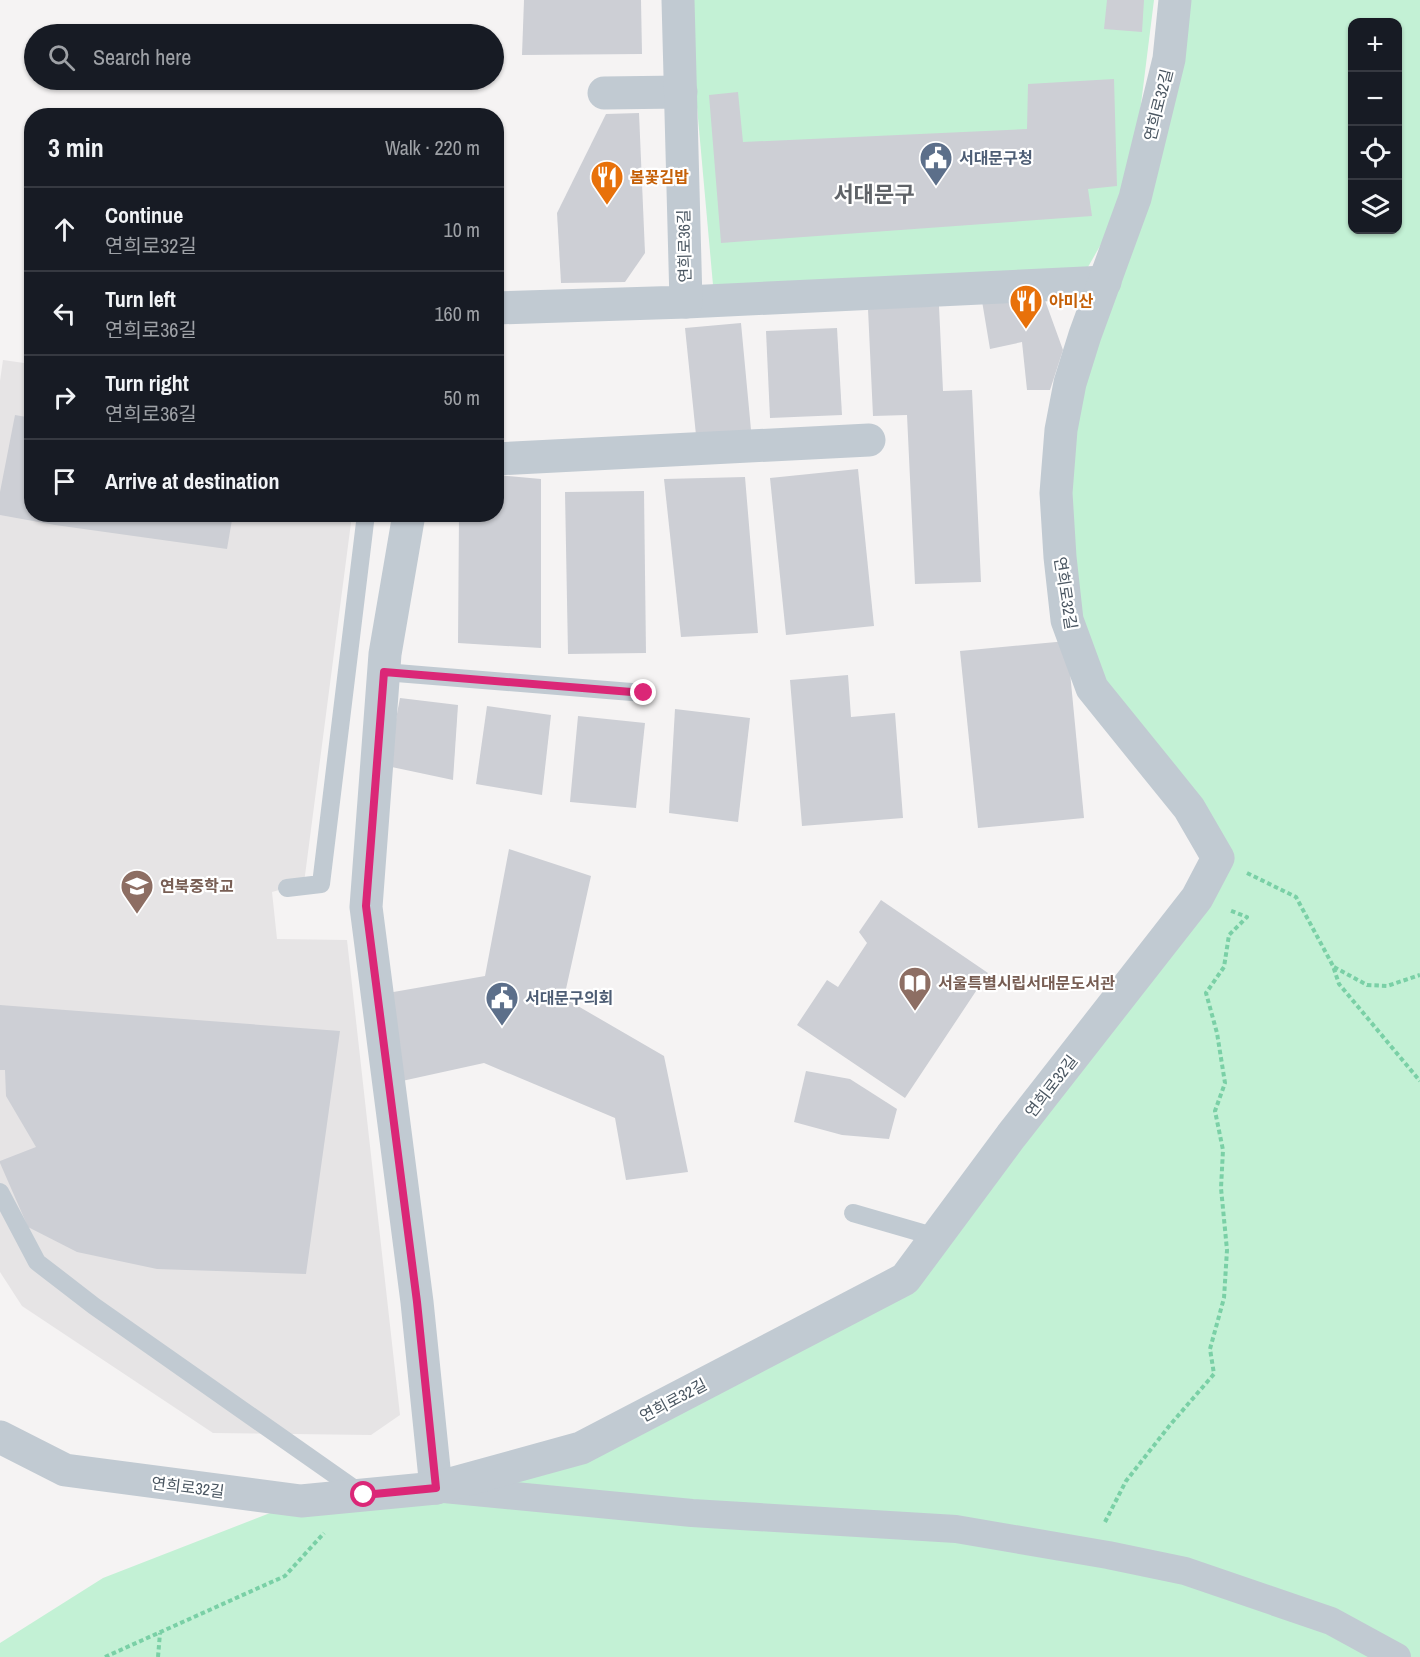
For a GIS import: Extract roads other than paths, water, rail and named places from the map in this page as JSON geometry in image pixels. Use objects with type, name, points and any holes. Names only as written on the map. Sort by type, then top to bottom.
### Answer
[{"type":"street","name":"연희로36길","points":[[504,309],[686,302],[678,0]]},
{"type":"street","name":"연희로32길","points":[[0,1437],[65,1470],[301,1501],[436,1488],[581,1448],[905,1279],[1011,1136],[1197,898],[1218,858],[1189,807],[1092,688],[1068,620],[1060,557],[1056,493],[1060,430],[1070,383],[1135,198],[1169,59],[1175,0]]},
{"type":"street","points":[[604,93],[681,92]]},
{"type":"street","points":[[686,302],[1105,282]]},
{"type":"street","points":[[504,459],[869,440]]},
{"type":"street","points":[[408,522],[385,654],[366,906],[417,1302],[436,1488],[692,1513],[956,1528],[1185,1571],[1331,1621],[1397,1657]]},
{"type":"lane","points":[[287,888],[321,884],[365,522]]},
{"type":"lane","points":[[384,672],[644,693]]},
{"type":"lane","points":[[0,1192],[37,1262],[104,1313],[364,1495]]},
{"type":"lane","points":[[853,1213],[936,1237]]},
{"type":"place","name":"서대문구청","points":[[936,187]]},
{"type":"place","name":"봄꽃김밥","points":[[607,206]]},
{"type":"place","name":"아미산","points":[[1026,330]]},
{"type":"place","name":"연북중학교","points":[[137,915]]},
{"type":"place","name":"서울특별시립서대문도서관","points":[[915,1012]]},
{"type":"place","name":"서대문구의회","points":[[502,1027]]},
{"type":"district","name":"서대문구","points":[[874,194]]}]
